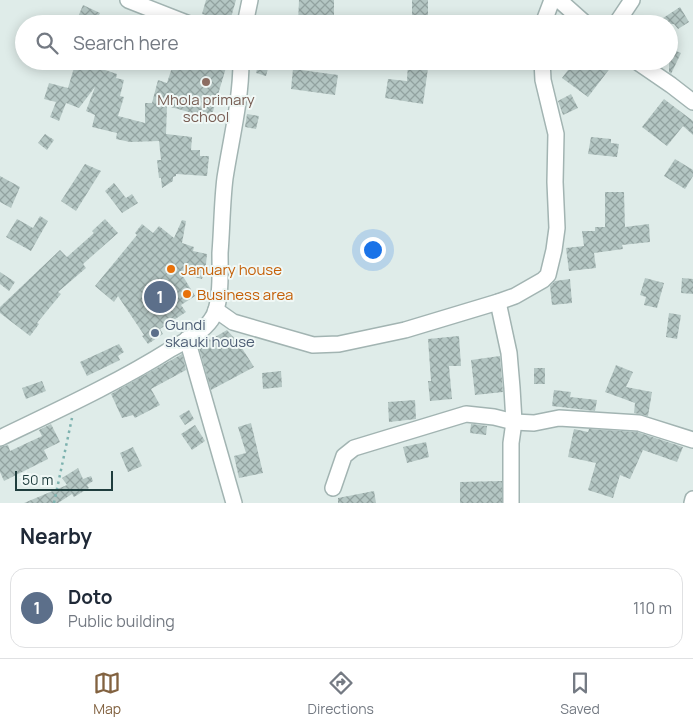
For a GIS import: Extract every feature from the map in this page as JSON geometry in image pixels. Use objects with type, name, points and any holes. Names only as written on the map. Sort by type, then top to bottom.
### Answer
[{"type":"street","points":[[128,0],[166,15]]},
{"type":"street","points":[[247,15],[250,0]]},
{"type":"street","points":[[546,15],[552,0]]},
{"type":"street","points":[[559,0],[576,15]]},
{"type":"street","points":[[622,15],[632,0]]},
{"type":"street","points":[[0,438],[140,368],[187,339],[212,320],[216,310],[225,178],[233,138],[241,70]]},
{"type":"street","points":[[216,310],[233,322],[313,345],[339,344],[405,330],[498,302],[527,290],[546,277],[554,250],[557,228],[555,182],[556,134],[543,80],[542,70]]},
{"type":"street","points":[[649,70],[693,102]]},
{"type":"street","points":[[498,302],[509,353],[514,422],[511,443],[511,503]]},
{"type":"street","points":[[187,339],[234,503]]},
{"type":"street","points":[[332,488],[344,456],[361,444],[398,435],[466,414],[534,424],[559,418],[639,423],[693,440]]},
{"type":"street","points":[[692,503],[693,498]]},
{"type":"path","points":[[54,503],[75,402]]},
{"type":"building","points":[[206,0],[236,0],[232,15],[202,14]]},
{"type":"building","points":[[299,0],[334,0],[334,15],[298,15]]},
{"type":"building","points":[[412,0],[428,0],[428,15],[412,15]]},
{"type":"building","points":[[83,5],[100,13],[99,15],[79,15]]},
{"type":"building","points":[[680,7],[689,22],[678,29],[678,15],[668,15]]},
{"type":"building","points":[[73,70],[105,70],[117,74],[116,78],[124,80],[120,96],[124,97],[118,116],[145,123],[145,103],[152,103],[158,80],[167,83],[171,70],[225,70],[211,118],[167,106],[166,134],[192,137],[191,150],[200,150],[200,156],[209,156],[207,176],[176,174],[173,177],[173,181],[162,188],[157,160],[161,160],[159,141],[130,142],[116,139],[117,133],[92,127],[95,115],[86,111],[95,87],[79,108],[66,103],[59,121],[50,117],[56,102],[44,99],[49,83],[68,88]]},
{"type":"building","points":[[257,70],[268,70],[266,76],[256,73]]},
{"type":"building","points":[[293,70],[338,75],[335,95],[291,89]]},
{"type":"building","points":[[408,70],[428,70],[423,104],[385,98],[388,79],[407,81]]},
{"type":"building","points":[[568,70],[609,70],[588,97],[562,78]]},
{"type":"building","points":[[571,94],[578,108],[563,115],[558,101]]},
{"type":"building","points":[[664,99],[693,121],[693,135],[683,126],[667,146],[642,127]]},
{"type":"building","points":[[247,114],[259,116],[256,129],[245,127]]},
{"type":"building","points":[[45,134],[54,140],[47,150],[38,143]]},
{"type":"building","points":[[591,137],[611,139],[611,143],[619,144],[617,157],[588,154]]},
{"type":"building","points":[[675,159],[693,170],[693,176],[685,189],[664,176]]},
{"type":"building","points":[[85,164],[101,171],[76,211],[61,201]]},
{"type":"building","points":[[0,176],[20,187],[11,208],[0,202]]},
{"type":"building","points":[[114,183],[126,198],[132,194],[138,203],[122,213],[105,191]]},
{"type":"building","points":[[605,192],[624,192],[625,227],[649,224],[650,242],[622,245],[623,249],[594,253],[596,268],[569,271],[566,248],[584,246],[582,231],[595,231],[595,227],[605,227]]},
{"type":"building","points":[[40,216],[48,221],[31,251],[6,237],[17,219],[33,228]]},
{"type":"building","points":[[105,219],[118,233],[83,264],[86,268],[58,292],[61,294],[37,323],[39,324],[30,336],[0,313],[0,307],[60,250],[67,257],[94,233],[92,231]]},
{"type":"building","points":[[182,220],[186,221],[182,243],[194,247],[193,251],[207,254],[202,279],[181,273],[195,296],[181,305],[186,312],[160,329],[163,334],[148,344],[118,296],[114,302],[95,286],[137,235],[135,233],[142,224],[153,233],[159,226],[174,238]]},
{"type":"building","points":[[0,272],[15,282],[9,291],[0,284]]},
{"type":"building","points":[[645,278],[664,283],[657,308],[644,305],[646,297],[640,295]]},
{"type":"building","points":[[682,278],[693,279],[693,294],[681,293]]},
{"type":"building","points":[[570,279],[572,303],[552,305],[550,286],[555,281]]},
{"type":"building","points":[[669,313],[681,315],[677,339],[666,337]]},
{"type":"building","points":[[227,330],[238,342],[254,367],[211,390],[198,344],[208,337],[210,340]]},
{"type":"building","points":[[459,336],[461,366],[449,366],[452,399],[430,401],[428,381],[431,381],[428,339]]},
{"type":"building","points":[[119,344],[124,352],[118,356],[120,360],[87,376],[80,362]]},
{"type":"building","points":[[182,354],[186,370],[151,389],[160,405],[135,418],[133,415],[122,418],[111,394]]},
{"type":"building","points":[[500,356],[503,392],[475,395],[471,360]]},
{"type":"building","points":[[616,365],[633,372],[626,387],[652,392],[648,416],[634,413],[635,403],[605,392]]},
{"type":"building","points":[[534,368],[545,368],[545,384],[534,384]]},
{"type":"building","points":[[281,371],[282,387],[263,389],[262,373]]},
{"type":"building","points":[[42,381],[46,391],[26,399],[22,388]]},
{"type":"building","points":[[554,390],[571,392],[570,397],[597,400],[595,411],[552,406]]},
{"type":"building","points":[[415,400],[416,419],[389,422],[388,402]]},
{"type":"building","points":[[189,410],[194,419],[185,425],[179,416]]},
{"type":"building","points":[[251,423],[263,473],[239,478],[234,456],[246,453],[238,427]]},
{"type":"building","points":[[51,424],[60,442],[44,450],[48,459],[4,481],[0,472],[0,447],[8,445],[10,451],[42,436],[39,430]]},
{"type":"building","points":[[471,424],[487,426],[486,435],[470,433]]},
{"type":"building","points":[[195,425],[205,441],[192,450],[181,434]]},
{"type":"building","points":[[574,429],[588,432],[589,429],[637,432],[683,447],[677,462],[643,450],[630,479],[620,475],[613,498],[588,490],[596,463],[568,457]]},
{"type":"building","points":[[426,442],[429,457],[407,463],[403,447]]},
{"type":"building","points":[[133,447],[142,466],[128,472],[120,453]]},
{"type":"building","points":[[78,468],[83,479],[91,476],[93,481],[87,485],[89,488],[74,497],[72,494],[58,503],[24,503],[67,485],[62,478]]},
{"type":"building","points":[[502,481],[502,503],[460,503],[460,482]]},
{"type":"building","points":[[374,491],[376,503],[338,503],[338,498]]},
{"type":"place","name":"Mhola primary school","points":[[206,82]]},
{"type":"place","name":"January house","points":[[171,269]]},
{"type":"place","name":"Business area","points":[[187,294]]},
{"type":"place","name":"Doto","points":[[160,297]]},
{"type":"place","name":"Gundi skauki house","points":[[155,333]]}]
